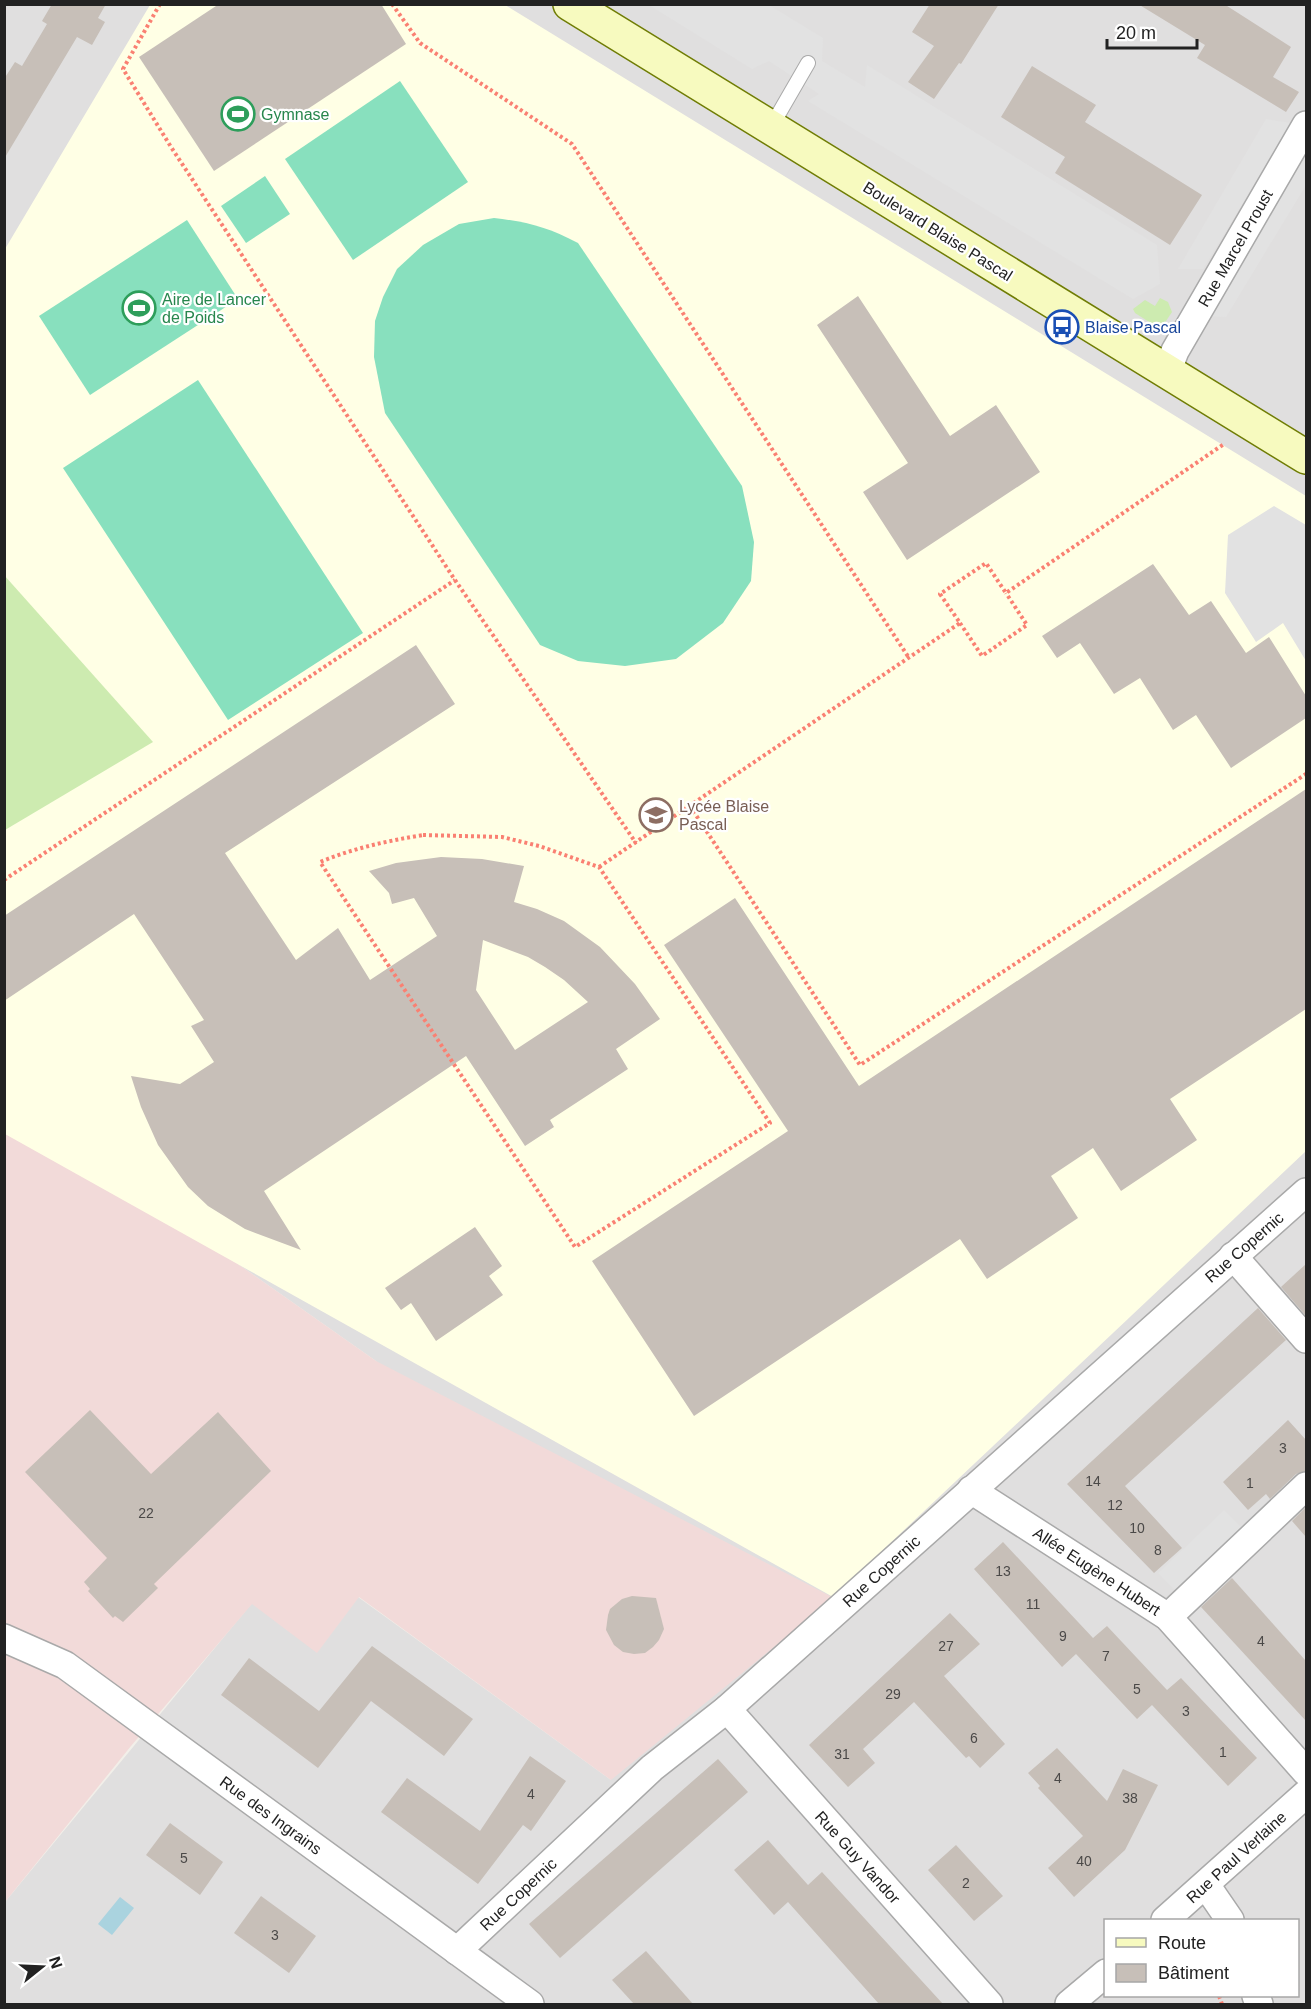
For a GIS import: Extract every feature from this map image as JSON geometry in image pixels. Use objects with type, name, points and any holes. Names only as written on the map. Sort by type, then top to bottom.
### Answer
[{"type":"street","name":"Boulevard Blaise Pascal","points":[[570,4],[1306,457]]},
{"type":"street","name":"Rue Marcel Proust","points":[[1167,372],[1175,351],[1306,125]]},
{"type":"street","name":"Rue Copernic","points":[[457,1951],[652,1768],[727,1709],[1306,1192]]},
{"type":"street","points":[[1233,1256],[1306,1339]]},
{"type":"street","points":[[1168,1617],[1306,1486]]},
{"type":"street","name":"Allée Eugène Hubert","points":[[971,1490],[1168,1617],[1306,1772]]},
{"type":"street","name":"Rue des Ingrains","points":[[4,1638],[65,1665],[530,2004]]},
{"type":"street","name":"Rue Guy Vandor","points":[[727,1709],[989,2004]]},
{"type":"street","name":"Rue Paul Verlaine","points":[[1166,1919],[1306,1794]]},
{"type":"street","points":[[1206,1885],[1229,1919]]},
{"type":"street","points":[[1069,2004],[1104,1975]]},
{"type":"lane","points":[[771,127],[808,63]]},
{"type":"path","points":[[160,4],[123,69],[171,147],[455,580],[636,843]]},
{"type":"path","points":[[392,4],[420,43],[572,144],[909,658]]},
{"type":"path","points":[[1006,592],[1254,424]]},
{"type":"path","points":[[986,563],[1006,592],[1028,625],[982,656],[940,594],[986,563]]},
{"type":"path","points":[[4,880],[455,580]]},
{"type":"path","points":[[599,867],[960,623]]},
{"type":"path","points":[[690,806],[860,1065],[1306,774]]},
{"type":"path","points":[[423,835],[468,835],[502,837],[599,867],[770,1123],[575,1247],[320,862],[350,850],[383,841],[423,835]]},
{"type":"shaded area","name":"Lycée Blaise Pascal","points":[[5,5],[1306,5],[1306,2004],[5,2004],[5,1902],[252,1603],[358,1597],[611,1780],[376,1361],[225,1255],[5,1132]]},
{"type":"shaded area","name":"Lycée Blaise Pascal","points":[[150,5],[505,5],[1306,496],[1306,1151],[833,1597],[5,1134],[5,249]]},
{"type":"shaded area","points":[[649,5],[769,5],[823,38],[822,61],[865,87],[867,65],[1157,245],[1160,284],[1133,299],[808,101],[819,94],[769,61],[752,69]]},
{"type":"shaded area","points":[[1266,119],[1291,123],[1203,269],[1178,269]]},
{"type":"shaded area","points":[[1306,147],[1306,185],[1226,317],[1203,316]]},
{"type":"shaded area","points":[[1274,506],[1306,525],[1306,661],[1283,623],[1256,642],[1225,593],[1228,535]]},
{"type":"shaded area","points":[[5,1132],[225,1255],[376,1361],[834,1598],[611,1780],[359,1597],[317,1653],[252,1604],[131,1746],[5,1902]]},
{"type":"shaded area","points":[[1224,1510],[1243,1529],[1176,1592],[1158,1573]]},
{"type":"green space","points":[[400,81],[468,182],[353,260],[285,159]]},
{"type":"green space","points":[[265,176],[290,214],[246,243],[221,206]]},
{"type":"green space","points":[[494,218],[537,226],[578,243],[742,486],[754,542],[751,581],[723,623],[676,659],[625,666],[578,661],[540,645],[385,413],[374,357],[375,321],[383,297],[397,269],[423,245],[459,224]]},
{"type":"green space","name":"Aire de Lancer de Poids","points":[[187,220],[238,299],[90,395],[39,316]]},
{"type":"green space","points":[[1160,298],[1168,302],[1172,312],[1164,324],[1157,327],[1135,313],[1133,309],[1145,300],[1155,306]]},
{"type":"green space","points":[[198,380],[363,633],[228,720],[63,468]]},
{"type":"green space","points":[[4,575],[153,742],[5,830],[4,830]]},
{"type":"water","points":[[120,1897],[134,1908],[112,1935],[98,1924]]},
{"type":"building","points":[[52,4],[106,4],[98,18],[105,22],[92,45],[77,37],[4,159],[4,79],[15,62],[22,66],[47,24],[42,21]]},
{"type":"building","name":"Gymnase","points":[[219,4],[381,4],[406,44],[214,171],[139,57]]},
{"type":"building","points":[[930,4],[999,4],[961,64],[959,63],[934,99],[908,82],[934,46],[912,32]]},
{"type":"building","points":[[1138,4],[1224,4],[1291,47],[1273,77],[1299,92],[1286,112],[1197,58],[1205,45]]},
{"type":"building","points":[[1032,66],[1096,105],[1085,122],[1202,195],[1170,245],[1055,173],[1065,157],[1001,117]]},
{"type":"building","points":[[858,296],[950,436],[996,405],[1040,472],[907,560],[863,492],[908,463],[817,325]]},
{"type":"building","points":[[1153,564],[1189,615],[1211,601],[1246,653],[1269,637],[1306,696],[1306,718],[1231,768],[1196,715],[1173,730],[1140,678],[1114,694],[1080,643],[1057,658],[1042,636]]},
{"type":"building","points":[[416,645],[455,704],[225,853],[296,960],[338,928],[370,980],[437,936],[414,898],[392,904],[389,893],[369,871],[396,863],[441,857],[482,859],[524,866],[514,902],[564,921],[600,947],[635,984],[660,1019],[616,1049],[628,1069],[550,1120],[554,1127],[525,1146],[466,1056],[264,1191],[301,1250],[245,1229],[208,1206],[188,1187],[158,1145],[141,1107],[131,1076],[180,1084],[214,1062],[191,1026],[204,1020],[134,914],[4,1001],[4,916]],"holes":[[[483,940],[528,957],[564,980],[588,1002],[515,1050],[476,990]]]},
{"type":"building","points":[[1306,789],[1306,1009],[1170,1099],[1197,1140],[1121,1191],[1093,1148],[1051,1176],[1078,1218],[987,1279],[960,1239],[694,1416],[592,1261],[788,1131],[664,945],[735,898],[859,1086]]},
{"type":"building","points":[[475,1227],[502,1266],[489,1276],[503,1295],[436,1341],[411,1303],[401,1310],[385,1288]]},
{"type":"building","points":[[1306,1264],[1306,1316],[1281,1287]]},
{"type":"building","points":[[1258,1308],[1286,1340],[1125,1486],[1182,1548],[1154,1573],[1067,1484]]},
{"type":"building","points":[[90,1410],[151,1474],[218,1412],[271,1471],[154,1584],[158,1588],[123,1622],[115,1616],[113,1618],[88,1591],[90,1589],[84,1582],[107,1558],[25,1472]]},
{"type":"building","points":[[1288,1420],[1306,1440],[1306,1471],[1296,1474],[1270,1499],[1266,1494],[1248,1510],[1223,1482]]},
{"type":"building","points":[[1306,1507],[1306,1537],[1292,1521]]},
{"type":"building","points":[[1003,1542],[1093,1638],[1107,1626],[1167,1690],[1181,1678],[1257,1758],[1228,1786],[1152,1705],[1137,1719],[1076,1654],[1062,1667],[974,1569]]},
{"type":"building","points":[[1232,1578],[1306,1661],[1306,1721],[1201,1607]]},
{"type":"building","points":[[632,1596],[656,1598],[664,1629],[659,1640],[645,1653],[623,1652],[614,1645],[606,1630],[610,1609],[622,1599]]},
{"type":"building","points":[[950,1613],[980,1644],[944,1676],[1005,1744],[980,1768],[969,1756],[966,1758],[914,1702],[863,1749],[875,1763],[848,1787],[809,1745]]},
{"type":"building","points":[[372,1646],[473,1719],[444,1756],[371,1701],[318,1768],[221,1695],[249,1658],[319,1711]]},
{"type":"building","points":[[1057,1748],[1107,1801],[1123,1769],[1158,1785],[1125,1850],[1074,1897],[1048,1868],[1083,1836],[1038,1788],[1040,1786],[1028,1773]]},
{"type":"building","points":[[530,1756],[566,1781],[531,1831],[523,1825],[478,1884],[381,1812],[407,1778],[480,1831]]},
{"type":"building","points":[[718,1759],[748,1792],[560,1958],[529,1924]]},
{"type":"building","points":[[170,1823],[223,1862],[200,1895],[146,1855]]},
{"type":"building","points":[[768,1840],[808,1885],[822,1872],[943,2004],[879,2004],[788,1902],[774,1915],[734,1870]]},
{"type":"building","points":[[956,1845],[1003,1896],[974,1921],[928,1870]]},
{"type":"building","points":[[261,1896],[316,1936],[289,1973],[234,1933]]},
{"type":"building","points":[[646,1951],[693,2004],[634,2004],[612,1980]]},
{"type":"place","name":"Gymnase","points":[[238,114]]},
{"type":"place","name":"Aire de Lancer de Poids","points":[[139,308]]},
{"type":"place","name":"Blaise Pascal","points":[[1062,327]]},
{"type":"place","name":"Lycée Blaise Pascal","points":[[656,815]]}]
